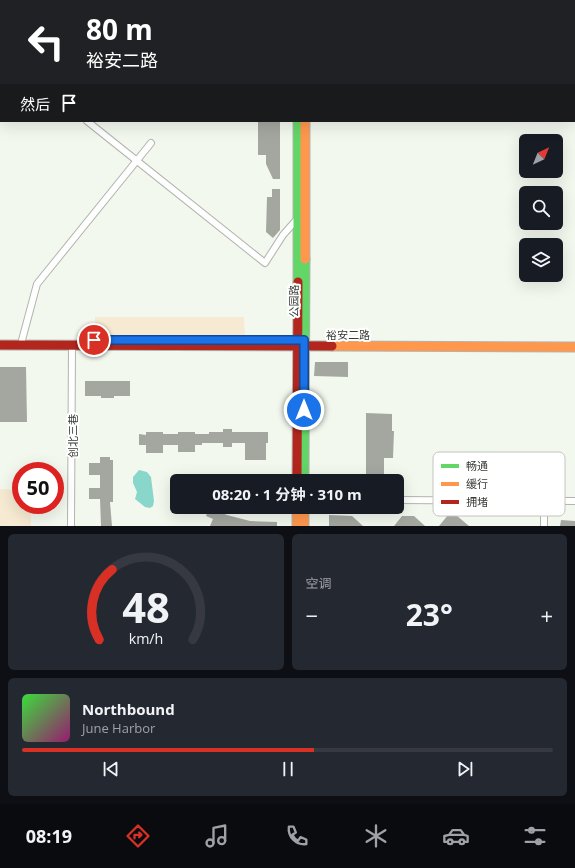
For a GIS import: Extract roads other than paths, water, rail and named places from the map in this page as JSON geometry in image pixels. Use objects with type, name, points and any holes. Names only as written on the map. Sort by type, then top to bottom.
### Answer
[{"type":"main road","name":"公园路","points":[[298,122],[298,218],[304,474]]},
{"type":"main road","name":"公园路","points":[[297,474],[305,122]]},
{"type":"main road","name":"裕安二路","points":[[0,340],[72,346],[575,341]]},
{"type":"main road","name":"裕安二路","points":[[0,345],[22,342],[301,343],[575,347]]},
{"type":"main road","points":[[297,514],[297,526]]},
{"type":"main road","points":[[304,514],[304,526]]},
{"type":"street","points":[[88,122],[265,263],[282,235],[298,218]]},
{"type":"street","points":[[22,342],[37,284],[151,143]]},
{"type":"street","name":"创北三巷","points":[[72,346],[72,526]]},
{"type":"street","points":[[404,500],[433,500]]},
{"type":"water","points":[[139,470],[147,472],[151,477],[154,501],[153,506],[150,508],[145,507],[135,499],[137,492],[133,483],[133,477]]}]
